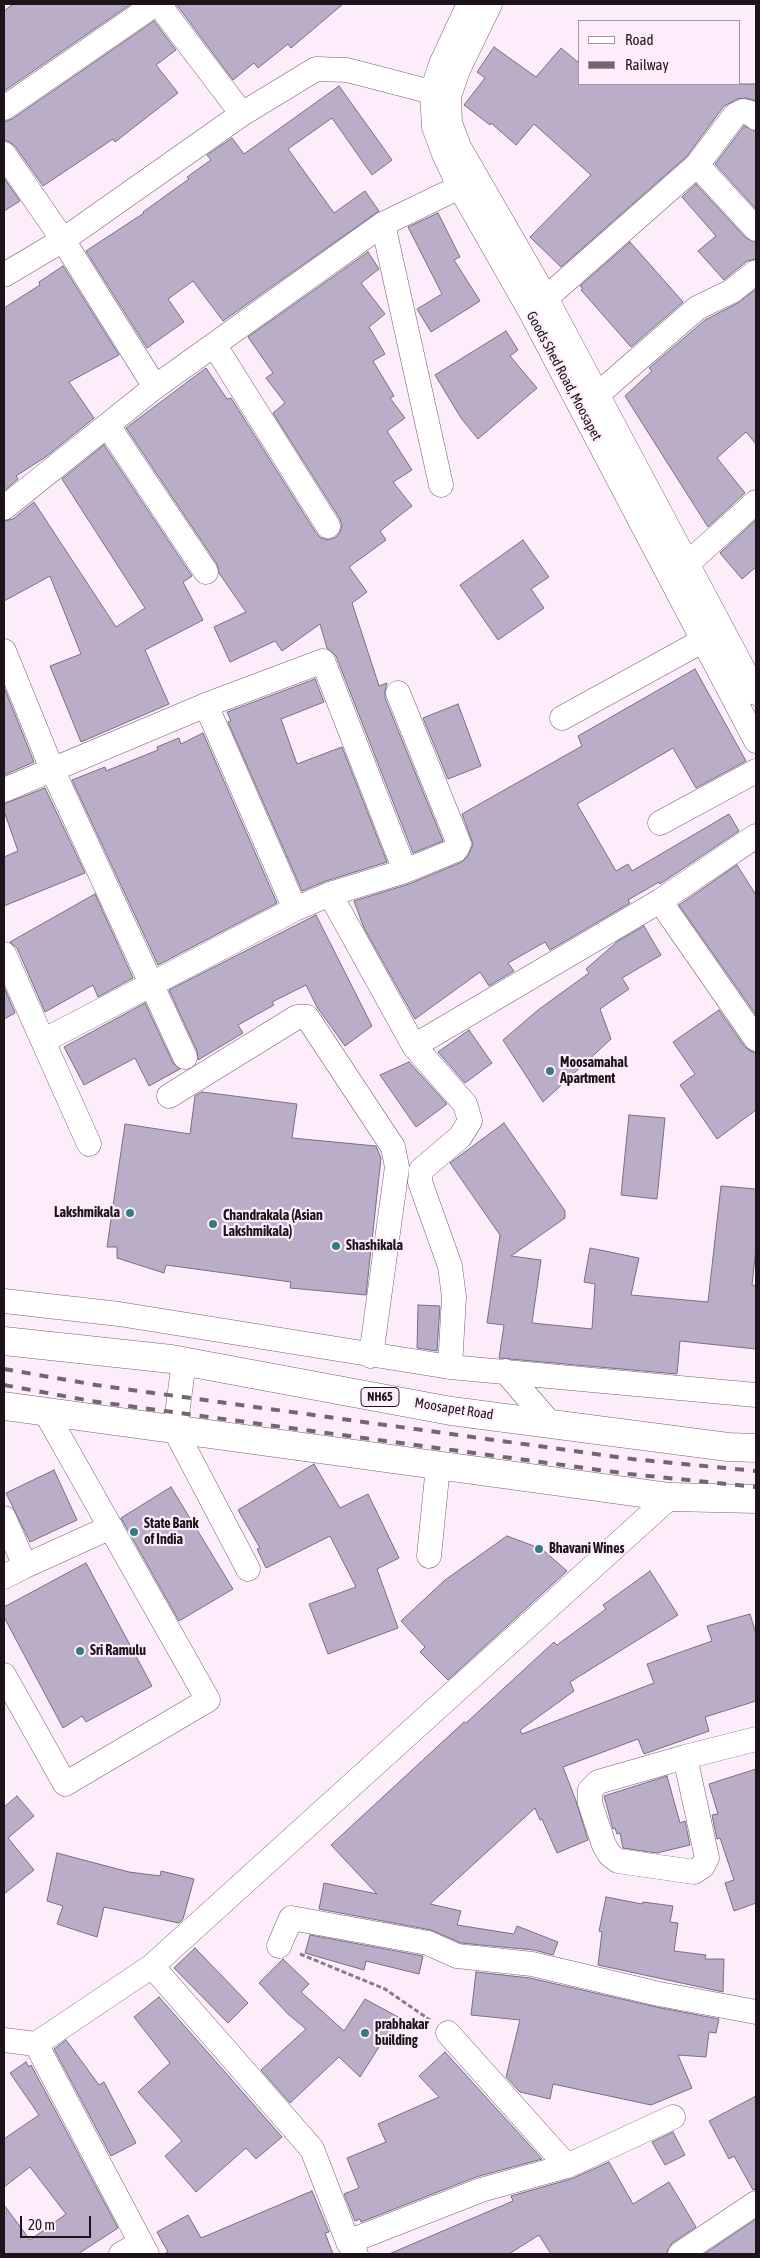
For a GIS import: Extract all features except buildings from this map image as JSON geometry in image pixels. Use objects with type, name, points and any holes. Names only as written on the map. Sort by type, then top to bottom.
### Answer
[{"type":"highway","name":"Moosapet Road","points":[[4,1341],[184,1362],[451,1410],[728,1447],[756,1448]]},
{"type":"highway","points":[[4,1406],[670,1497],[756,1499]]},
{"type":"street","points":[[4,108],[155,4]]},
{"type":"street","points":[[161,4],[166,14],[242,114]]},
{"type":"street","name":"Goods Shed Road, Moosapet","points":[[470,4],[442,64],[441,94],[459,147],[467,183],[529,309],[756,740]]},
{"type":"street","name":"Goods Shed Road, Moosapet","points":[[441,94],[458,70],[490,4]]},
{"type":"street","points":[[4,275],[63,240],[242,114],[316,69],[347,70],[441,94]]},
{"type":"street","points":[[546,298],[697,165],[735,115],[743,111],[751,113],[756,118]]},
{"type":"street","points":[[4,154],[63,240],[155,387]]},
{"type":"street","points":[[697,165],[756,229]]},
{"type":"street","points":[[4,508],[155,387],[215,346],[383,224],[467,183]]},
{"type":"street","name":"Goods Shed Road, Moosapet","points":[[467,183],[546,298],[756,693]]},
{"type":"street","points":[[383,224],[441,485]]},
{"type":"street","points":[[597,395],[697,308],[732,291],[756,272]]},
{"type":"street","points":[[215,346],[328,526]]},
{"type":"street","points":[[108,426],[206,572]]},
{"type":"street","points":[[687,564],[756,502]]},
{"type":"street","points":[[562,718],[704,640]]},
{"type":"street","points":[[4,653],[52,769],[185,1057]]},
{"type":"street","points":[[4,790],[206,705],[323,661],[405,871]]},
{"type":"street","points":[[43,1041],[295,909],[330,894],[405,871],[456,850],[459,844],[398,693]]},
{"type":"street","points":[[206,705],[295,909]]},
{"type":"street","points":[[660,823],[756,771]]},
{"type":"street","points":[[414,1046],[660,901],[756,836]]},
{"type":"street","points":[[330,894],[414,1046],[465,1104],[470,1121],[460,1137],[421,1170],[420,1176],[420,1182],[451,1274],[454,1297],[450,1367]]},
{"type":"street","points":[[660,901],[756,1039]]},
{"type":"street","points":[[4,954],[89,1144]]},
{"type":"street","points":[[169,1096],[297,1017],[307,1017],[393,1147],[396,1160],[397,1167],[371,1356]]},
{"type":"street","points":[[4,1301],[119,1314],[371,1356],[450,1367],[756,1395]]},
{"type":"street","points":[[184,1362],[175,1430],[248,1569]]},
{"type":"street","points":[[505,1371],[549,1422]]},
{"type":"street","points":[[4,1675],[65,1784],[208,1700],[46,1413]]},
{"type":"street","points":[[429,1556],[438,1466]]},
{"type":"street","points":[[4,2040],[36,2044],[152,1966],[670,1497]]},
{"type":"street","points":[[4,1518],[25,1566]]},
{"type":"street","points":[[4,1577],[111,1527]]},
{"type":"street","points":[[685,1757],[707,1858],[703,1866],[694,1872],[618,1861],[610,1855],[604,1845],[590,1803],[590,1790],[598,1782],[685,1757],[756,1739]]},
{"type":"street","points":[[279,1946],[291,1918],[428,1943],[457,1956],[532,1964],[659,1994],[756,2012]]},
{"type":"street","points":[[152,1966],[312,2148],[352,2248],[481,2190],[567,2166],[673,2117]]},
{"type":"street","points":[[448,2033],[567,2166]]},
{"type":"street","points":[[36,2044],[137,2250]]},
{"type":"street","points":[[680,2254],[756,2203]]},
{"type":"path","points":[[279,1946],[385,1989],[448,2033]]},
{"type":"railway","points":[[4,1369],[96,1385],[632,1459],[756,1471]]},
{"type":"railway","points":[[4,1385],[91,1401],[629,1474],[756,1487]]},
{"type":"place","name":"Moosamahal Apartment","points":[[550,1071]]},
{"type":"place","name":"Lakshmikala","points":[[130,1213]]},
{"type":"place","name":"Chandrakala (Asian Lakshmikala)","points":[[213,1224]]},
{"type":"place","name":"Shashikala","points":[[336,1246]]},
{"type":"place","name":"State Bank of India","points":[[134,1532]]},
{"type":"place","name":"Bhavani Wines","points":[[539,1549]]},
{"type":"place","name":"Sri Ramulu","points":[[80,1651]]},
{"type":"place","name":"prabhakar building","points":[[365,2033]]}]
